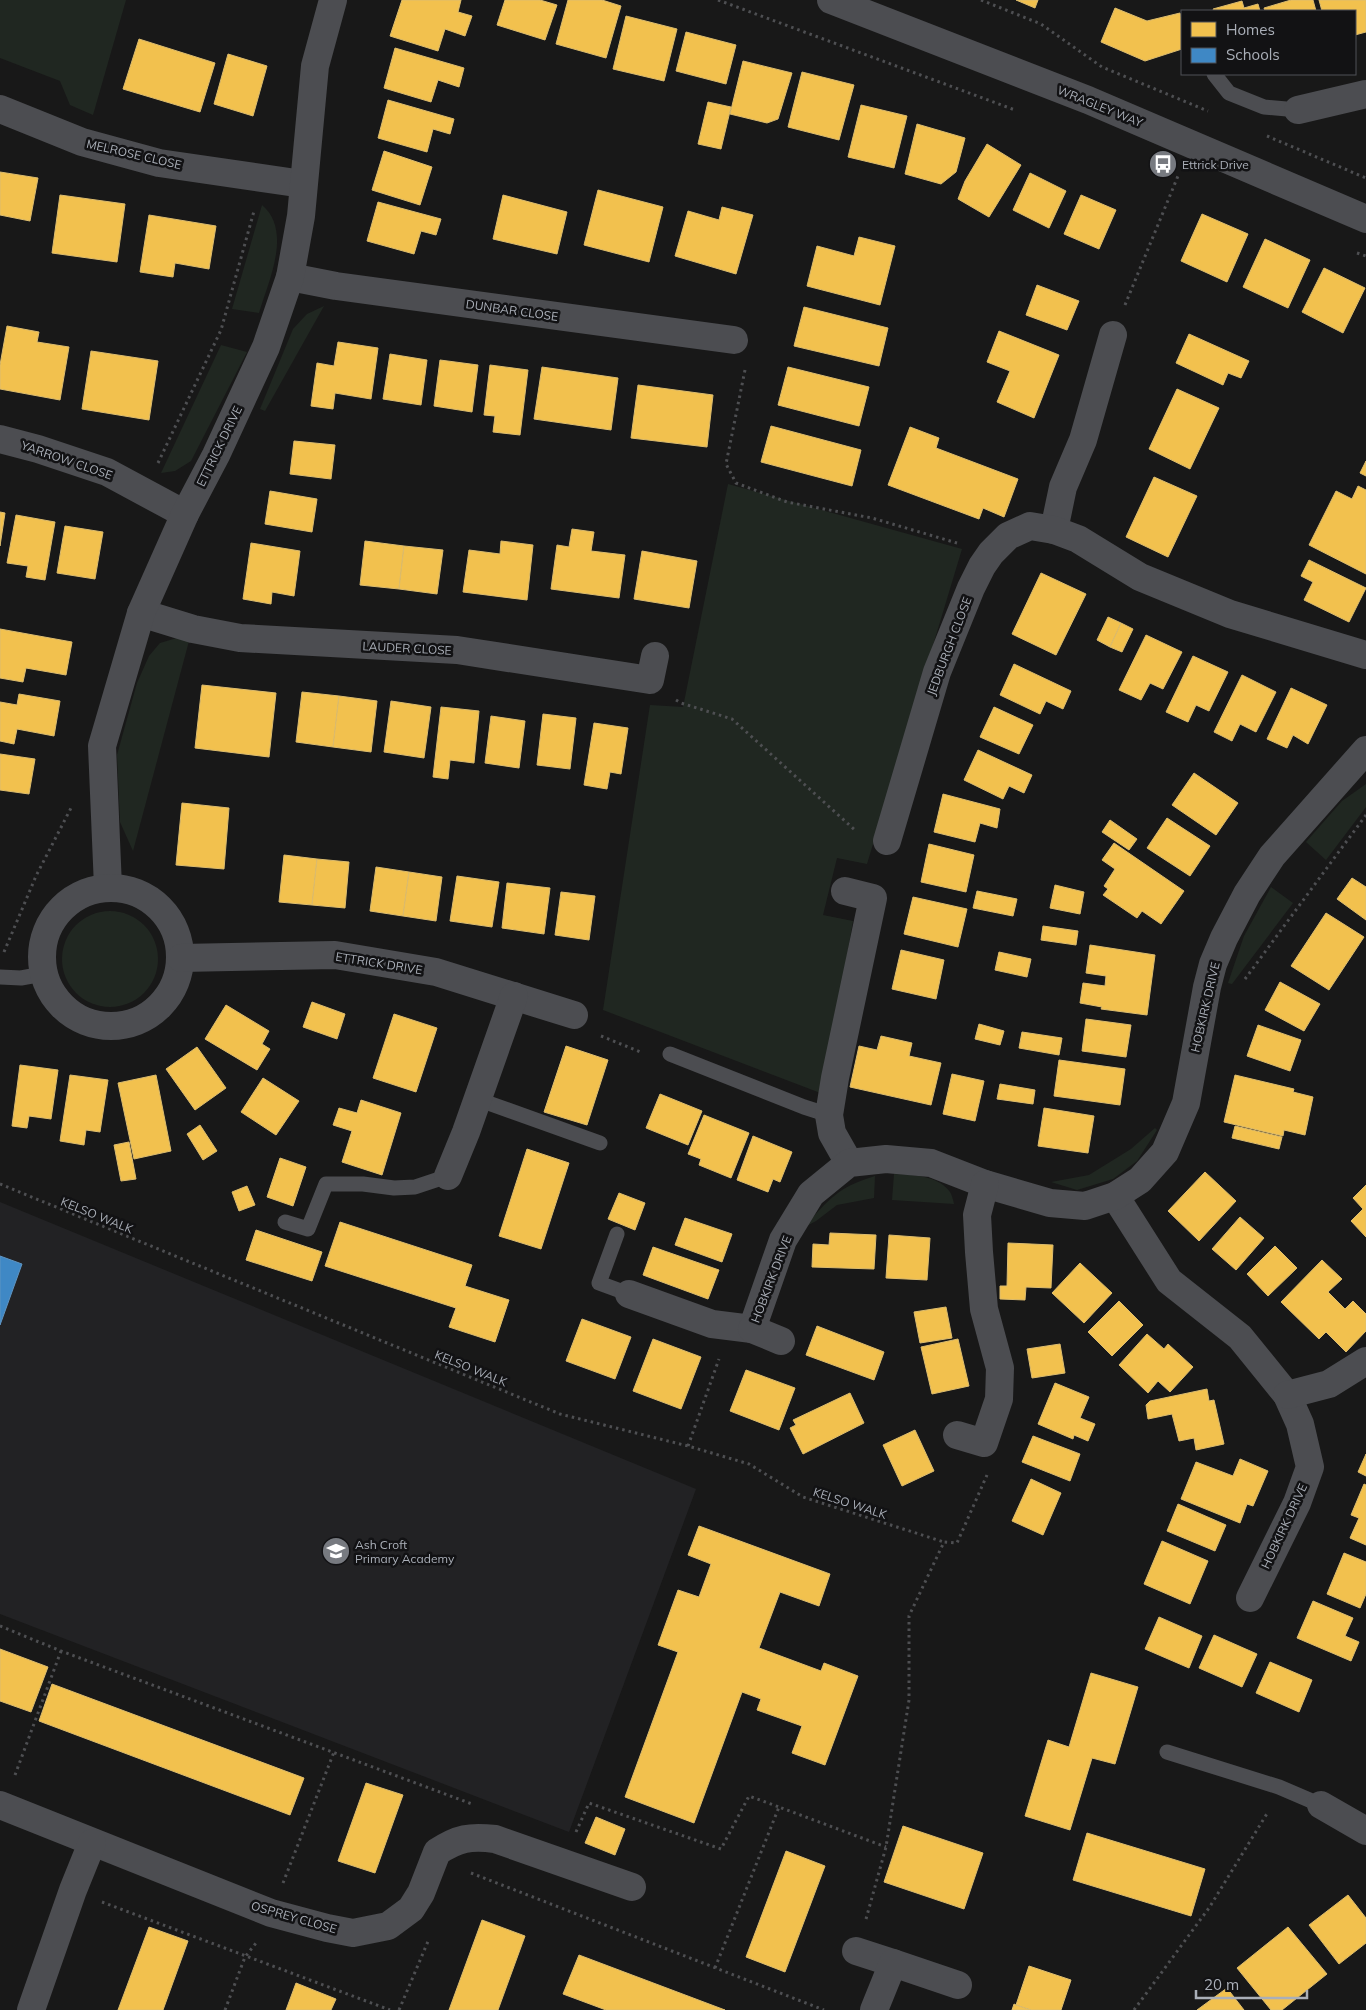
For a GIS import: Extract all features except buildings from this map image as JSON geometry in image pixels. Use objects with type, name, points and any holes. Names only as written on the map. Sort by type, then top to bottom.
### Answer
[{"type":"street","name":"ETTRICK DRIVE","points":[[108,887],[102,746],[141,613],[185,514],[216,455],[266,347],[290,277],[301,216],[315,66],[333,0]]},
{"type":"street","name":"WRAGLEY WAY","points":[[831,0],[1088,100],[1366,219]]},
{"type":"street","points":[[1298,110],[1366,94]]},
{"type":"street","name":"MELROSE CLOSE","points":[[0,109],[82,142],[160,162],[303,184]]},
{"type":"street","name":"DUNBAR CLOSE","points":[[290,277],[336,286],[734,340]]},
{"type":"street","points":[[1054,530],[1063,486],[1083,440],[1113,335]]},
{"type":"street","name":"YARROW CLOSE","points":[[0,439],[38,449],[106,472],[185,514]]},
{"type":"street","name":"JEDBURGH CLOSE","points":[[887,841],[937,672],[971,588],[991,553],[1008,536],[1030,526],[1054,530],[1078,539],[1140,576],[1230,614],[1366,655]]},
{"type":"street","name":"LAUDER CLOSE","points":[[141,613],[193,629],[240,638],[457,650],[652,668]]},
{"type":"street","name":"HOBKIRK DRIVE","points":[[752,1329],[783,1240],[812,1194],[850,1163],[886,1159],[931,1163],[985,1184],[1050,1203],[1085,1206],[1115,1196],[1140,1180],[1165,1152],[1186,1103],[1207,987],[1224,938],[1247,894],[1272,856],[1366,750]]},
{"type":"street","points":[[108,887],[122,888],[146,896],[165,912],[177,934],[181,958],[177,980],[166,999],[150,1014],[130,1023],[108,1026],[86,1022],[67,1011],[52,995],[43,974],[41,952],[46,930],[58,911],[75,897],[89,890],[108,887]]},
{"type":"street","points":[[845,891],[873,898],[846,1022],[829,1115],[832,1133],[850,1163]]},
{"type":"street","name":"ETTRICK DRIVE","points":[[181,958],[335,955],[436,972],[574,1015]]},
{"type":"street","points":[[448,1176],[478,1099],[514,996]]},
{"type":"street","points":[[957,1436],[984,1443],[999,1400],[1000,1368],[984,1309],[979,1252],[977,1215],[985,1184]]},
{"type":"street","name":"HOBKIRK DRIVE","points":[[1115,1196],[1170,1281],[1240,1337],[1287,1395],[1300,1424],[1310,1467],[1297,1503],[1250,1598]]},
{"type":"street","name":"HOBKIRK DRIVE","points":[[630,1294],[712,1324],[752,1329],[781,1341]]},
{"type":"street","points":[[1287,1395],[1329,1384],[1366,1361]]},
{"type":"street","name":"OSPREY CLOSE","points":[[2,1805],[92,1843],[271,1913],[353,1933],[388,1926],[412,1909],[421,1893],[437,1852],[459,1840],[472,1836],[495,1839],[632,1887]]},
{"type":"street","points":[[1321,1805],[1364,1824]]},
{"type":"street","points":[[31,2010],[73,1890],[92,1843]]},
{"type":"street","points":[[856,1951],[958,1985]]},
{"type":"street","points":[[874,2010],[893,1963]]},
{"type":"lane","points":[[1215,75],[1229,93],[1264,107],[1298,110]]},
{"type":"lane","points":[[0,977],[21,978],[43,974]]},
{"type":"lane","points":[[670,1054],[804,1108],[829,1115]]},
{"type":"lane","points":[[478,1099],[600,1143]]},
{"type":"lane","points":[[285,1222],[308,1229],[326,1184],[363,1184],[394,1188],[415,1186],[448,1176]]},
{"type":"lane","points":[[617,1234],[599,1283],[630,1294]]},
{"type":"lane","points":[[1167,1752],[1279,1787],[1321,1805]]},
{"type":"path","points":[[718,0],[1019,112]]},
{"type":"path","points":[[981,0],[1041,24],[1102,67],[1211,113]]},
{"type":"path","points":[[1266,136],[1366,178]]},
{"type":"path","points":[[1169,173],[1187,180]]},
{"type":"path","points":[[1113,335],[1178,176]]},
{"type":"path","points":[[145,492],[221,330],[263,179]]},
{"type":"path","points":[[1348,249],[1366,256]]},
{"type":"path","points":[[734,340],[750,349],[726,464],[736,483],[787,502],[872,518],[991,553]]},
{"type":"path","points":[[652,668],[681,703],[732,719],[853,830],[887,841]]},
{"type":"path","points":[[3,953],[36,876],[74,801]]},
{"type":"path","points":[[1242,983],[1366,815]]},
{"type":"path","points":[[574,1015],[604,1039],[654,1057],[670,1054]]},
{"type":"path","name":"KELSO WALK","points":[[0,1184],[560,1414],[688,1446],[749,1464],[803,1497],[944,1542]]},
{"type":"path","points":[[688,1446],[726,1342],[752,1329]]},
{"type":"path","points":[[856,1951],[886,1847],[909,1700],[908,1616],[944,1542],[957,1543],[991,1465],[984,1443]]},
{"type":"path","points":[[0,1626],[61,1651],[480,1807]]},
{"type":"path","points":[[2,1805],[61,1651]]},
{"type":"path","points":[[225,2010],[245,1957],[262,1935],[334,1752]]},
{"type":"path","points":[[1134,2010],[1209,1908],[1277,1797],[1279,1787]]},
{"type":"path","points":[[575,1834],[589,1803],[722,1849],[749,1796],[886,1847]]},
{"type":"path","points":[[715,1968],[779,1807]]},
{"type":"path","points":[[467,1872],[824,2010]]},
{"type":"path","points":[[73,1890],[245,1957],[390,2010]]},
{"type":"shaded area","points":[[0,0],[126,0],[93,115],[70,105],[60,81],[0,58]]},
{"type":"shaded area","points":[[262,205],[271,216],[276,228],[276,257],[272,272],[259,313],[232,309]]},
{"type":"shaded area","points":[[324,306],[265,411],[260,409],[293,329],[307,314]]},
{"type":"shaded area","points":[[221,345],[247,352],[191,461],[175,471],[161,473]]},
{"type":"shaded area","points":[[728,484],[962,549],[867,864],[837,858],[823,915],[853,921],[823,1094],[603,1010],[650,705],[683,707]]},
{"type":"shaded area","points":[[180,637],[189,641],[133,851],[120,822],[117,755],[137,683],[149,656],[160,643]]},
{"type":"shaded area","points":[[1366,784],[1366,807],[1326,860],[1306,842],[1342,801]]},
{"type":"shaded area","points":[[1271,887],[1293,903],[1232,984],[1228,983],[1244,936]]},
{"type":"shaded area","points":[[110,911],[128,915],[144,925],[154,941],[158,959],[154,977],[144,993],[128,1003],[110,1007],[92,1003],[76,993],[66,977],[62,959],[66,941],[76,925],[92,915]]},
{"type":"shaded area","points":[[1155,1128],[1157,1130],[1137,1161],[1113,1179],[1077,1190],[1051,1182],[1089,1175],[1131,1149]]},
{"type":"shaded area","points":[[894,1174],[924,1177],[939,1182],[950,1192],[954,1204],[892,1200]]},
{"type":"shaded area","points":[[875,1176],[874,1198],[837,1205],[803,1228],[820,1209],[842,1190]]},
{"type":"shaded area","name":"Ash Croft Primary Academy","points":[[0,1202],[696,1489],[569,1832],[0,1614]]},
{"type":"place","name":"Ettrick Drive","points":[[1163,164]]},
{"type":"place","name":"Ash Croft Primary Academy","points":[[336,1551]]}]
